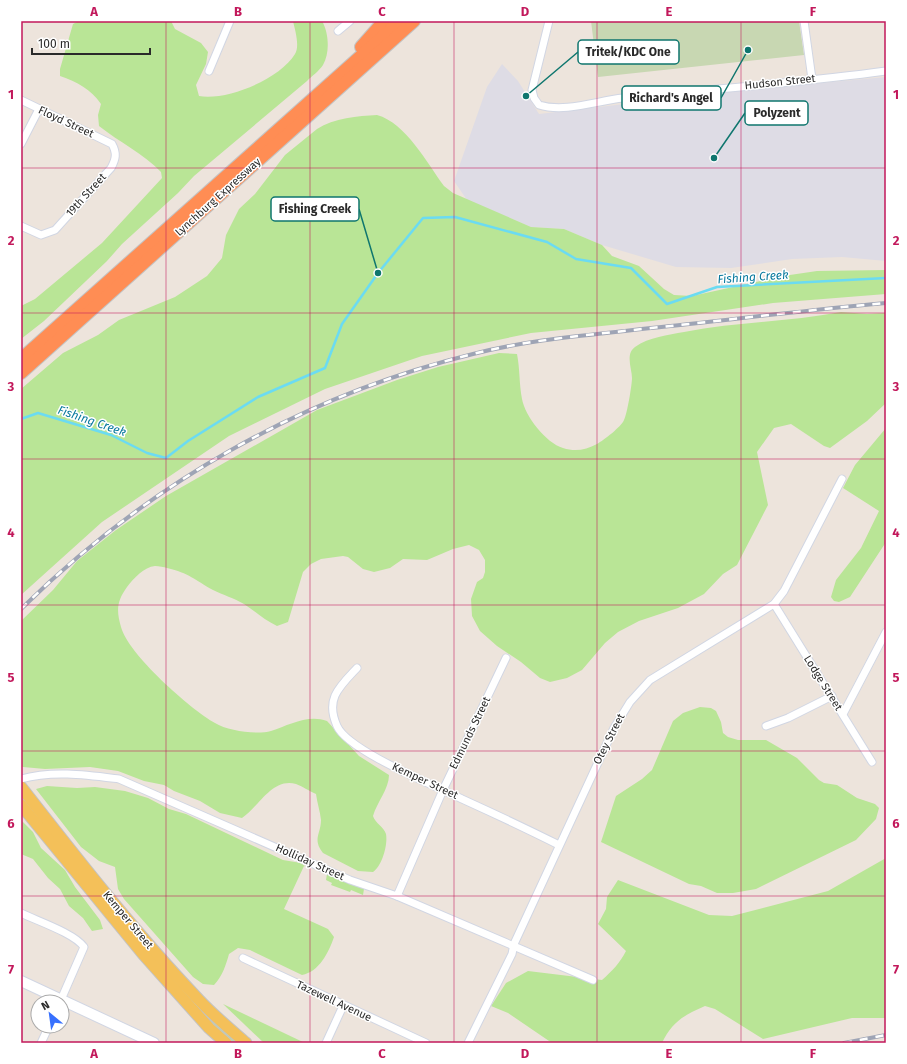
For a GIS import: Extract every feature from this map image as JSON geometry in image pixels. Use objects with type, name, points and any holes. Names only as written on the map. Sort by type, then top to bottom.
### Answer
[{"type":"highway","points":[[319,94],[384,21]]},
{"type":"highway","name":"Lynchburg Expressway","points":[[21,359],[400,21]]},
{"type":"highway","name":"Lynchburg Expressway","points":[[21,373],[414,21]]},
{"type":"main road","name":"Kemper Street","points":[[21,787],[74,855],[159,956],[200,1001],[246,1043]]},
{"type":"main road","name":"Kemper Street","points":[[21,805],[143,954],[209,1028],[226,1043]]},
{"type":"main road","points":[[21,981],[48,994]]},
{"type":"main road","points":[[70,1004],[154,1043]]},
{"type":"street","points":[[209,71],[230,21]]},
{"type":"street","points":[[338,31],[350,21]]},
{"type":"street","name":"Hudson Street","points":[[548,21],[532,90],[534,98],[539,105],[557,108],[618,98],[886,71]]},
{"type":"street","points":[[804,21],[812,79]]},
{"type":"street","name":"Floyd Street","points":[[21,100],[112,144]]},
{"type":"street","points":[[21,144],[39,109]]},
{"type":"street","name":"19th Street","points":[[21,226],[40,236],[54,230],[111,168],[116,160],[116,151],[112,144]]},
{"type":"street","name":"Otey Street","points":[[468,1043],[512,954],[514,944],[559,845],[622,713],[640,690],[666,670],[774,604],[784,591],[842,480]]},
{"type":"street","name":"Lodge Street","points":[[774,604],[872,762]]},
{"type":"street","points":[[843,714],[886,632]]},
{"type":"street","name":"Edmunds Street","points":[[397,896],[443,790],[506,658]]},
{"type":"street","name":"Kemper Street","points":[[357,668],[337,688],[332,702],[333,715],[337,728],[346,737],[377,758],[412,776],[559,845]]},
{"type":"street","points":[[766,726],[788,718],[832,696]]},
{"type":"street","name":"Holliday Street","points":[[21,779],[51,775],[83,774],[119,779],[350,880],[397,896],[514,944],[594,980]]},
{"type":"street","points":[[21,913],[81,943],[84,947],[64,994]]},
{"type":"street","name":"Tazewell Avenue","points":[[243,958],[343,1006],[426,1043]]},
{"type":"street","points":[[326,1043],[343,1006]]},
{"type":"shaded area","points":[[502,64],[518,81],[539,114],[736,91],[886,77],[886,261],[842,257],[792,259],[731,268],[676,267],[602,245],[564,229],[531,227],[467,200],[454,181],[487,87]]},
{"type":"green space","points":[[79,21],[171,21],[175,29],[201,43],[208,52],[206,64],[196,85],[199,96],[211,97],[238,92],[265,80],[278,72],[288,63],[296,51],[297,38],[293,21],[322,21],[326,31],[328,49],[323,65],[307,81],[194,176],[44,321],[21,339],[21,306],[35,299],[102,243],[162,178],[161,172],[154,166],[99,126],[98,115],[101,104],[93,94],[78,84],[60,76],[60,69],[73,24]]},
{"type":"green space","points":[[591,21],[799,21],[804,55],[598,77]]},
{"type":"green space","points":[[377,115],[388,119],[406,135],[415,145],[444,186],[453,193],[531,227],[564,229],[602,245],[612,256],[639,266],[664,289],[674,295],[692,296],[783,276],[817,271],[886,270],[886,294],[773,303],[652,321],[531,333],[422,356],[325,389],[229,436],[102,522],[21,595],[21,389],[63,353],[98,335],[119,320],[175,297],[207,276],[222,258],[226,235],[239,209],[255,194],[285,155],[317,129],[338,120]]},
{"type":"green space","points":[[841,312],[867,314],[886,313],[886,403],[867,421],[830,448],[824,446],[791,424],[774,428],[757,452],[768,505],[737,565],[723,574],[704,594],[678,608],[639,621],[618,632],[605,643],[582,670],[567,678],[550,682],[540,678],[521,662],[497,646],[480,631],[472,616],[471,599],[477,582],[483,578],[485,572],[485,560],[479,550],[469,545],[453,549],[427,560],[403,559],[390,568],[374,572],[363,569],[348,557],[343,556],[321,559],[311,564],[303,572],[288,622],[277,626],[240,602],[213,590],[192,577],[175,570],[160,566],[147,568],[130,584],[121,597],[118,606],[119,621],[126,638],[147,666],[161,680],[204,716],[227,728],[258,733],[271,731],[299,721],[320,719],[327,721],[359,756],[389,775],[387,785],[373,816],[385,832],[386,839],[382,860],[373,872],[358,871],[323,853],[318,844],[321,820],[316,794],[296,784],[287,783],[273,789],[242,818],[220,813],[200,801],[174,791],[164,785],[144,781],[118,771],[90,767],[45,769],[21,766],[21,621],[53,590],[77,561],[116,530],[166,496],[317,410],[397,380],[438,367],[499,353],[517,354],[522,399],[527,413],[532,421],[543,435],[556,445],[567,449],[580,450],[589,448],[600,442],[616,430],[624,420],[632,382],[630,354],[635,347],[640,344],[672,334]]},
{"type":"green space","points":[[886,428],[886,542],[850,597],[839,602],[834,601],[831,597],[836,580],[861,548],[879,511],[843,488],[855,465]]},
{"type":"green space","points":[[700,707],[711,708],[716,711],[721,722],[723,733],[728,737],[738,740],[766,740],[797,758],[824,783],[837,785],[857,798],[875,804],[879,808],[876,819],[856,840],[756,889],[733,893],[717,893],[701,886],[689,884],[601,842],[616,796],[642,779],[652,770],[673,721],[683,713]]},
{"type":"green space","points":[[47,786],[77,788],[95,787],[125,791],[148,798],[169,809],[186,814],[283,860],[301,863],[306,867],[304,866],[284,909],[328,929],[334,937],[326,955],[318,966],[302,975],[250,950],[238,948],[229,954],[225,967],[217,982],[214,985],[203,984],[193,977],[124,899],[118,889],[115,867],[99,861],[81,847],[36,789]]},
{"type":"green space","points":[[21,820],[33,832],[41,848],[65,870],[75,887],[100,920],[103,929],[92,931],[83,918],[69,906],[60,889],[48,878],[33,859],[21,854]]},
{"type":"green space","points":[[886,858],[886,1018],[852,1018],[763,1039],[715,1009],[705,1006],[685,1016],[674,1024],[662,1043],[552,1043],[508,1013],[491,1006],[506,983],[528,971],[602,980],[618,963],[626,951],[598,924],[606,909],[607,897],[618,880],[709,915],[732,916],[828,891]]},
{"type":"green space","points":[[327,874],[364,889],[363,895],[331,885],[332,883],[326,880]]},
{"type":"green space","points":[[160,964],[240,1043],[232,1043],[208,1020]]},
{"type":"green space","points":[[223,1004],[305,1043],[264,1043]]},
{"type":"waterway","name":"Fishing Creek","points":[[21,419],[38,413],[111,435],[147,453],[166,458],[188,441],[258,397],[325,368],[342,324],[378,273],[423,218],[455,217],[547,242],[576,259],[631,268],[667,304],[717,287],[886,278]]},
{"type":"railway","points":[[21,609],[70,564],[121,523],[174,485],[230,451],[288,420],[348,394],[409,372],[473,354],[539,341],[886,303]]},
{"type":"railway","points":[[844,1043],[886,1035]]},
{"type":"place","name":"Richard's Angel","points":[[748,50]]},
{"type":"place","name":"Tritek/KDC One","points":[[526,96]]},
{"type":"place","name":"Polyzent","points":[[714,158]]},
{"type":"place","name":"Fishing Creek","points":[[378,273]]}]
